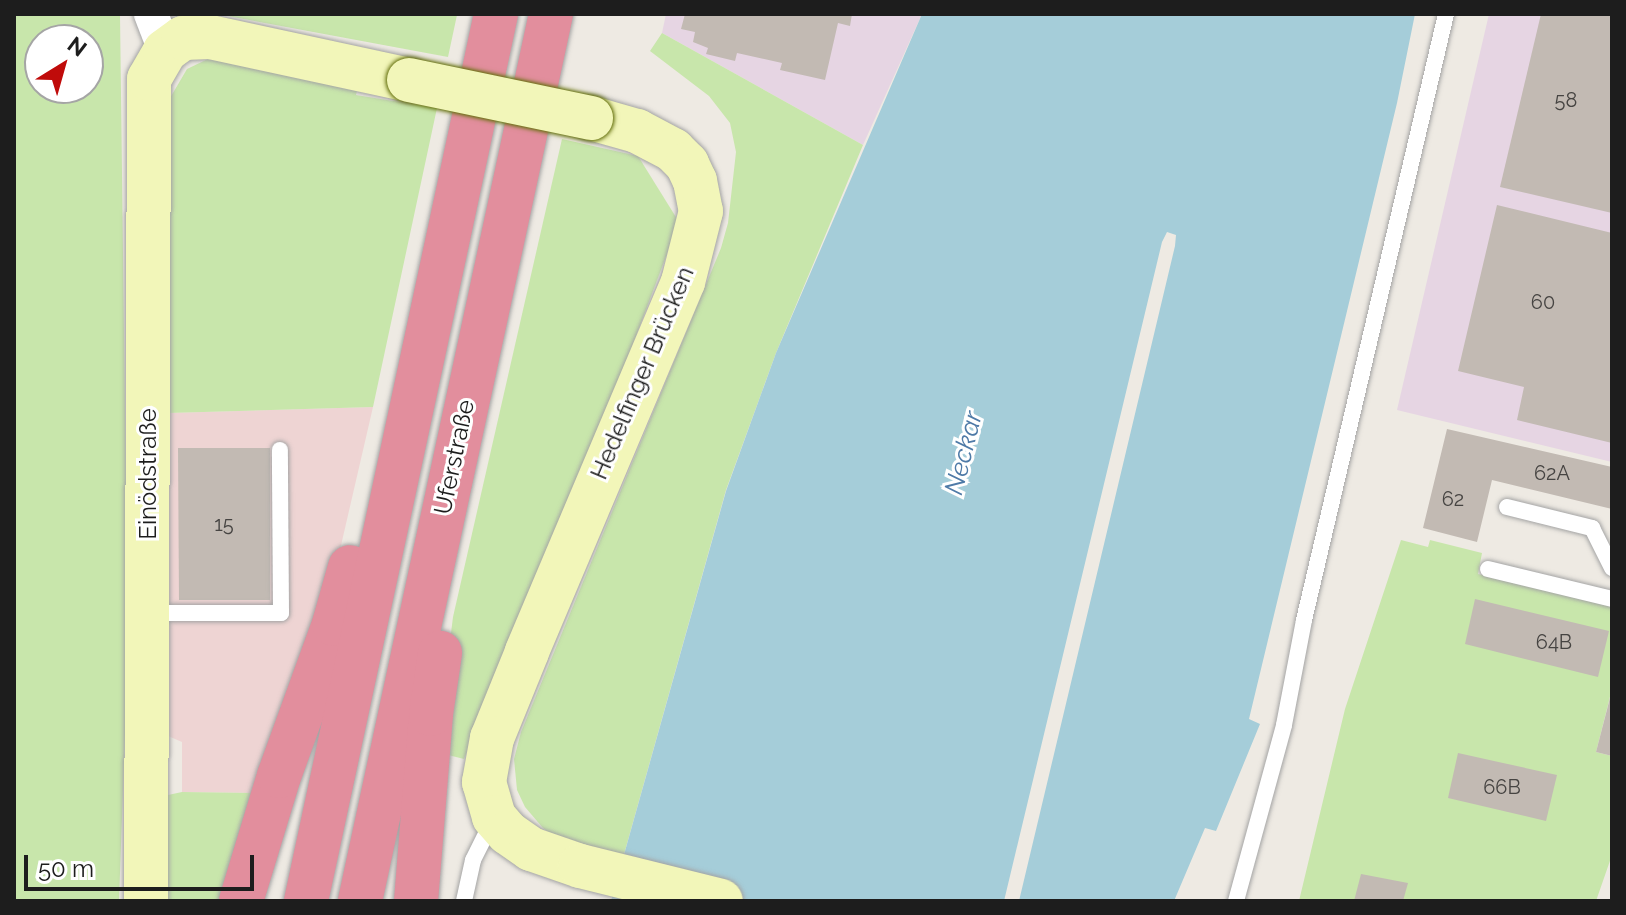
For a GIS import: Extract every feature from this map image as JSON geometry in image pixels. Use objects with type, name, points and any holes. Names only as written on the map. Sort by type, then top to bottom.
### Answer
[{"type":"highway","points":[[306,901],[496,14]]},
{"type":"highway","name":"Uferstraße","points":[[360,901],[551,14]]},
{"type":"highway","points":[[416,901],[434,687],[473,494],[463,417]]},
{"type":"highway","points":[[241,901],[279,776],[334,624],[353,552],[394,494]]},
{"type":"street","name":"Hedelfinger Brücken","points":[[158,32],[183,38],[210,37],[591,118],[637,131],[673,150],[687,164],[695,181],[701,211],[683,282],[609,451],[492,738],[484,782],[494,817]]},
{"type":"street","name":"Einödstraße","points":[[146,901],[149,79],[158,32]]},
{"type":"street","points":[[494,817],[508,833],[531,849],[580,866],[721,901]]},
{"type":"lane","points":[[1236,901],[1284,725],[1304,620],[1446,14]]},
{"type":"lane","points":[[148,613],[281,613],[280,450]]},
{"type":"lane","points":[[1507,507],[1592,528],[1612,568]]},
{"type":"lane","points":[[1488,569],[1612,599]]},
{"type":"lane","points":[[464,901],[473,860],[494,817]]},
{"type":"shaded area","points":[[666,14],[922,14],[863,145],[662,33]]},
{"type":"shaded area","points":[[1489,14],[1612,14],[1612,462],[1397,410]]},
{"type":"shaded area","points":[[373,407],[330,593],[261,793],[182,792],[182,742],[168,736],[168,413]]},
{"type":"green space","points":[[14,14],[120,14],[128,651],[119,901],[14,901]]},
{"type":"green space","points":[[217,14],[453,14],[457,15],[448,57]]},
{"type":"green space","points":[[662,33],[863,145],[776,353],[726,490],[623,858],[552,835],[543,828],[525,807],[517,790],[514,759],[521,732],[721,248],[728,223],[736,152],[730,123],[709,96],[650,51]]},
{"type":"green space","points":[[210,58],[359,83],[356,95],[437,108],[373,407],[168,413],[170,98],[187,69]]},
{"type":"green space","points":[[562,139],[638,156],[679,222],[621,376],[464,759],[436,752],[453,617]]},
{"type":"green space","points":[[1401,540],[1428,547],[1430,540],[1482,553],[1478,574],[1612,606],[1612,689],[1596,752],[1612,756],[1612,855],[1596,901],[1299,901],[1345,709]]},
{"type":"green space","points":[[182,792],[261,793],[227,901],[164,901],[168,795]]},
{"type":"water","name":"Neckar","points":[[922,14],[1415,14],[1397,103],[1249,719],[1260,724],[1216,831],[1205,828],[1174,901],[1019,901],[1175,246],[1176,235],[1167,232],[1162,242],[1004,901],[611,901],[726,491],[776,353]]},
{"type":"building","points":[[685,14],[852,14],[850,26],[838,23],[825,80],[780,70],[782,63],[737,53],[735,61],[706,54],[708,48],[693,42],[695,32],[681,29]]},
{"type":"building","points":[[1541,14],[1612,14],[1612,213],[1500,187]]},
{"type":"building","points":[[1497,205],[1612,233],[1612,443],[1517,420],[1524,387],[1458,371]]},
{"type":"building","points":[[1447,429],[1612,467],[1612,509],[1492,480],[1477,542],[1423,528]]},
{"type":"building","points":[[178,448],[270,448],[270,600],[179,600]]},
{"type":"building","points":[[1475,599],[1609,631],[1598,677],[1465,644]]},
{"type":"building","points":[[1612,694],[1612,756],[1596,752]]},
{"type":"building","points":[[1458,753],[1557,775],[1546,821],[1448,798]]},
{"type":"building","points":[[1361,874],[1408,883],[1403,901],[1354,901]]}]
